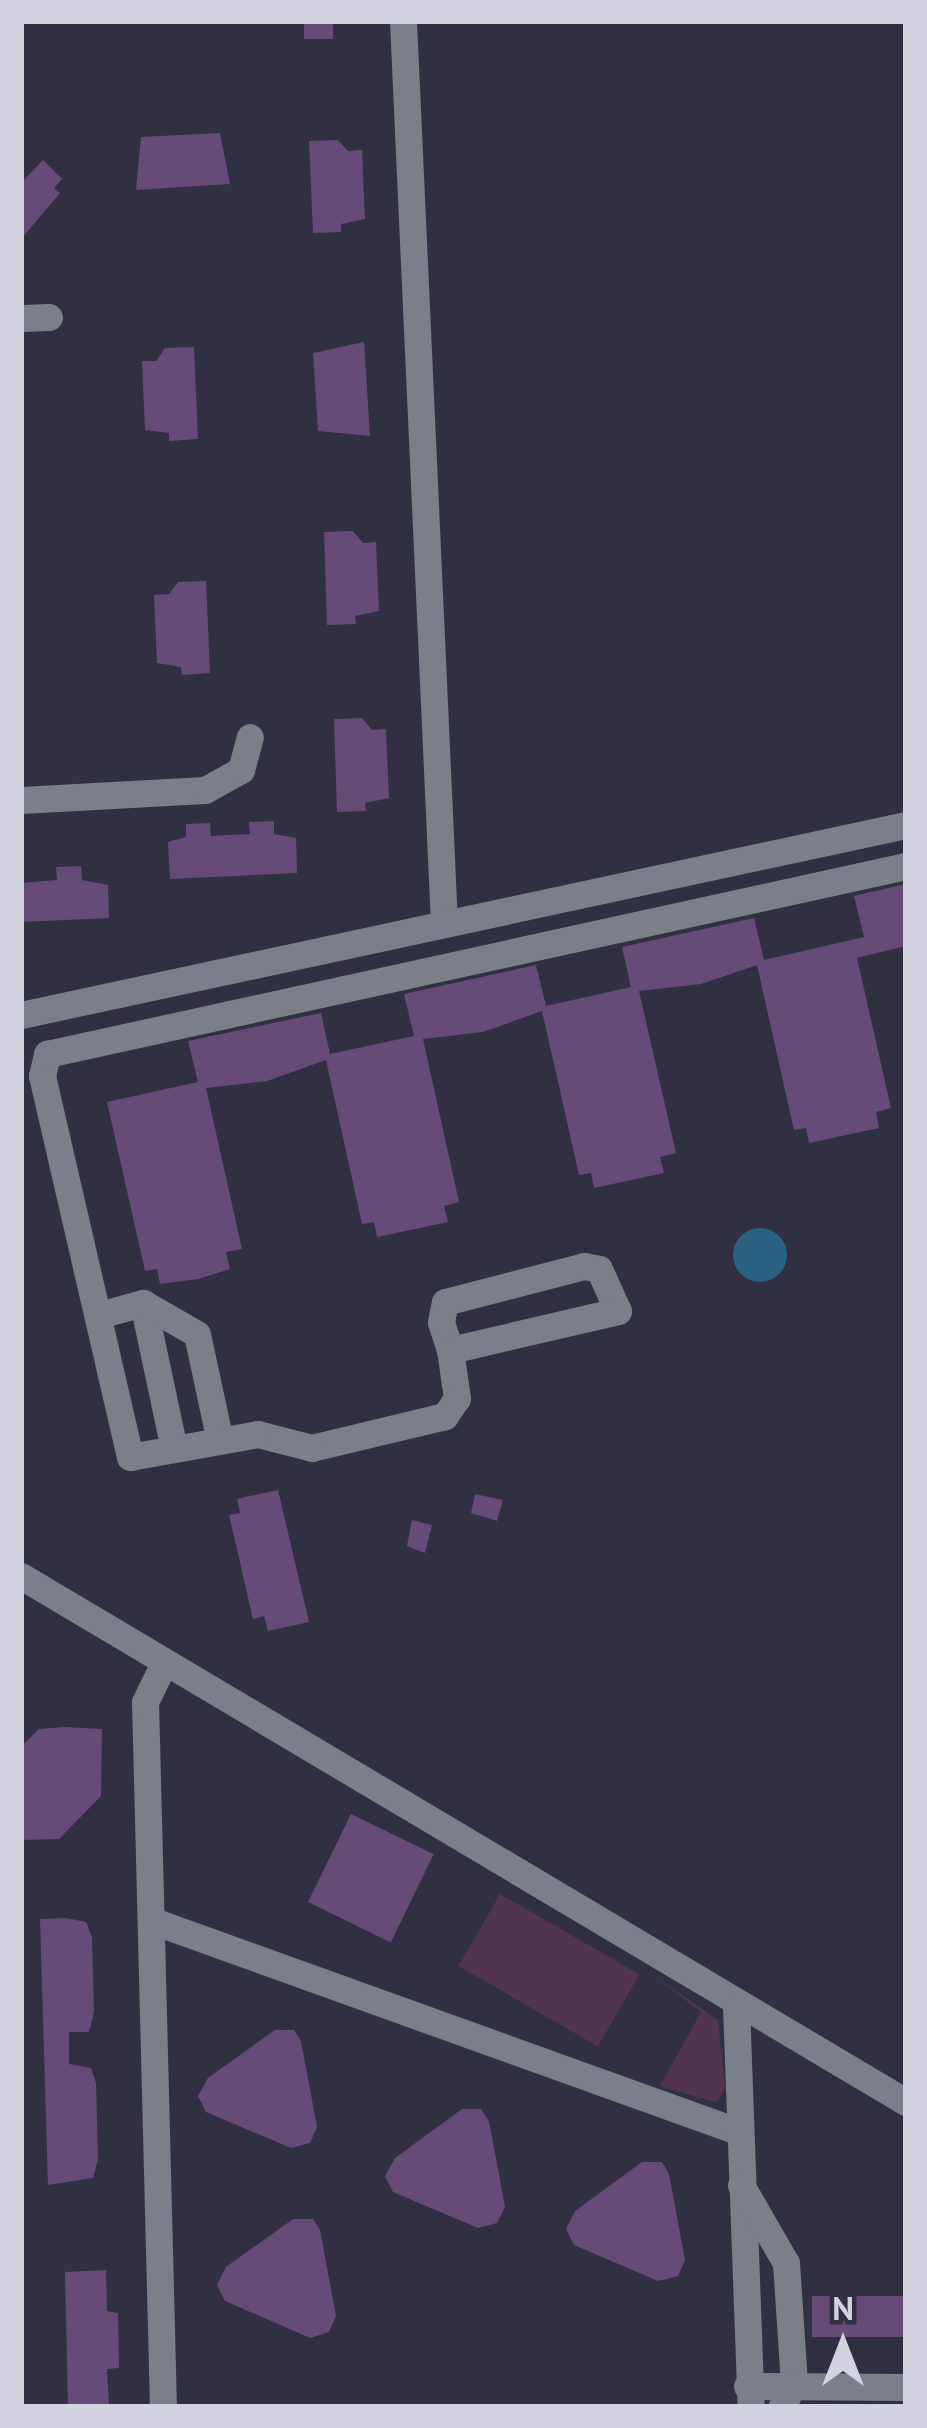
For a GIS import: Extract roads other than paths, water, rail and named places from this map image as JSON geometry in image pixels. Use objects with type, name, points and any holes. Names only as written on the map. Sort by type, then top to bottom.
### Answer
[{"type":"street","points":[[403,21],[444,924]]},
{"type":"street","points":[[21,800],[205,790],[241,770],[250,737]]},
{"type":"street","points":[[21,1015],[906,825]]},
{"type":"street","points":[[450,1350],[618,1311],[599,1269],[584,1266],[445,1302],[441,1322],[457,1398],[445,1416],[312,1448],[258,1434],[130,1457],[42,1076],[47,1054],[906,866]]},
{"type":"street","points":[[99,1315],[143,1303],[197,1334],[220,1441]]},
{"type":"street","points":[[143,1303],[174,1449]]},
{"type":"street","points":[[21,1576],[736,2006],[906,2102]]},
{"type":"street","points":[[163,2407],[145,1702],[164,1663]]},
{"type":"street","points":[[153,1922],[737,2131]]},
{"type":"street","points":[[736,2006],[749,2396],[906,2386]]},
{"type":"street","points":[[741,2185],[776,2236],[790,2290],[787,2395]]},
{"type":"water","points":[[760,1228],[779,1236],[787,1255],[779,1274],[760,1282],[741,1274],[733,1255],[741,1236]]}]
